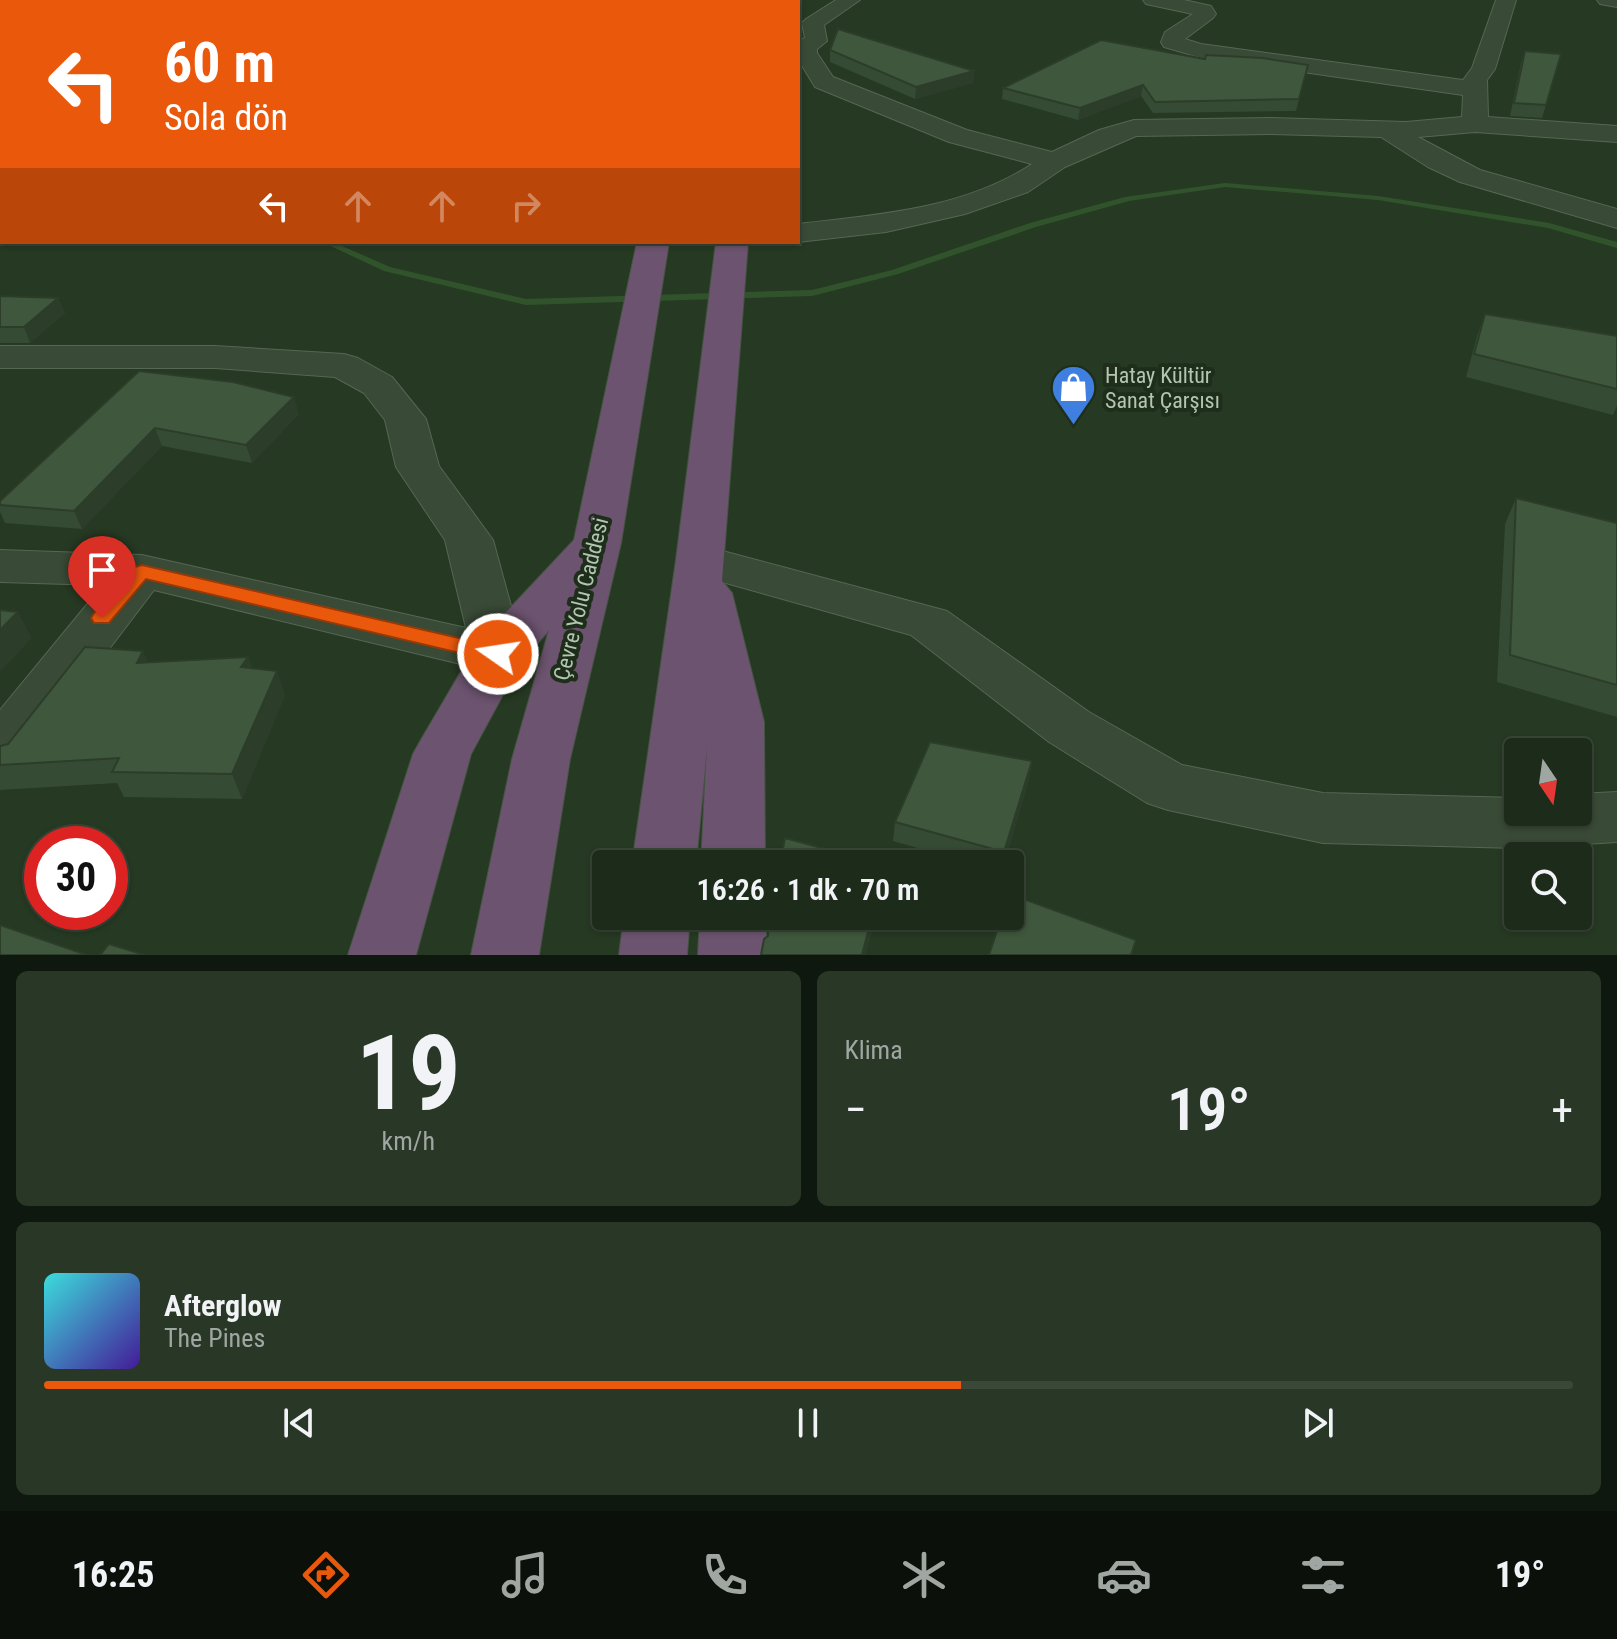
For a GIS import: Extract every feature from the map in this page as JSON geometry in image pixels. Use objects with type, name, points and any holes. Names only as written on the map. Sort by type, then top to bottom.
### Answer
[{"type":"highway","name":"Çevre Yolu Caddesi","points":[[505,955],[541,759],[597,543],[651,249]]},
{"type":"highway","points":[[666,850],[702,547],[731,252]]},
{"type":"highway","points":[[382,955],[442,754],[498,654],[597,543]]},
{"type":"highway","points":[[702,547],[736,722],[733,850]]},
{"type":"highway","points":[[653,955],[656,930]]},
{"type":"highway","points":[[732,955],[733,930]]},
{"type":"street","points":[[850,0],[813,23],[816,41],[805,46],[824,82],[958,136],[1055,161]]},
{"type":"street","points":[[1153,0],[1192,6],[1206,14]]},
{"type":"street","points":[[1228,0],[1173,37],[1172,42],[1214,52],[1475,90]]},
{"type":"street","points":[[1475,124],[1475,79],[1483,69],[1506,0]]},
{"type":"street","points":[[1607,0],[1617,1]]},
{"type":"street","points":[[800,233],[886,223],[954,208],[1018,186],[1055,161],[1108,136],[1134,128],[1271,126],[1385,129],[1448,128],[1475,124],[1617,134]]},
{"type":"street","points":[[1385,129],[1470,176],[1617,219]]},
{"type":"street","points":[[0,357],[215,357],[344,366],[378,385],[405,419],[418,467],[469,540],[498,654],[142,571],[0,566]]},
{"type":"street","points":[[702,547],[929,623],[1069,727],[1168,786],[1323,818],[1518,823],[1617,817]]},
{"type":"street","points":[[0,750],[142,571]]},
{"type":"building","points":[[838,29],[974,71],[916,87],[830,50]]},
{"type":"building","points":[[1101,40],[1205,59],[1206,55],[1262,58],[1308,65],[1299,99],[1155,102],[1143,85],[1080,108],[1003,88]]},
{"type":"building","points":[[1525,51],[1561,54],[1546,105],[1514,103]]},
{"type":"building","points":[[0,296],[58,298],[24,327],[0,327]]},
{"type":"building","points":[[1485,314],[1617,336],[1617,389],[1474,354]]},
{"type":"building","points":[[139,371],[233,382],[294,397],[246,445],[155,428],[74,511],[0,505],[0,501]]},
{"type":"building","points":[[1516,498],[1617,523],[1617,685],[1510,655]]},
{"type":"building","points":[[0,610],[18,612],[0,630]]},
{"type":"building","points":[[85,647],[143,651],[137,663],[248,657],[241,667],[277,671],[232,774],[112,772],[119,758],[0,765],[0,746],[8,744]]},
{"type":"building","points":[[930,742],[1032,761],[1005,850],[895,822]]},
{"type":"building","points":[[785,838],[829,850],[783,850]]},
{"type":"building","points":[[1024,899],[1136,940],[1131,955],[989,955],[997,930],[1024,930]]},
{"type":"building","points":[[0,925],[87,955],[0,955]]},
{"type":"building","points":[[768,930],[868,930],[862,955],[761,955],[764,939]]},
{"type":"building","points":[[109,944],[145,955],[100,955]]},
{"type":"waterway","points":[[331,244],[387,269],[526,302],[812,293],[895,272],[1033,225],[1128,199],[1225,185],[1378,198],[1549,226],[1617,245]]},
{"type":"place","name":"Hatay Kültür Sanat Çarşısı","points":[[1074,427]]},
{"type":"route","points":[[102,618],[142,571],[498,654]]}]
